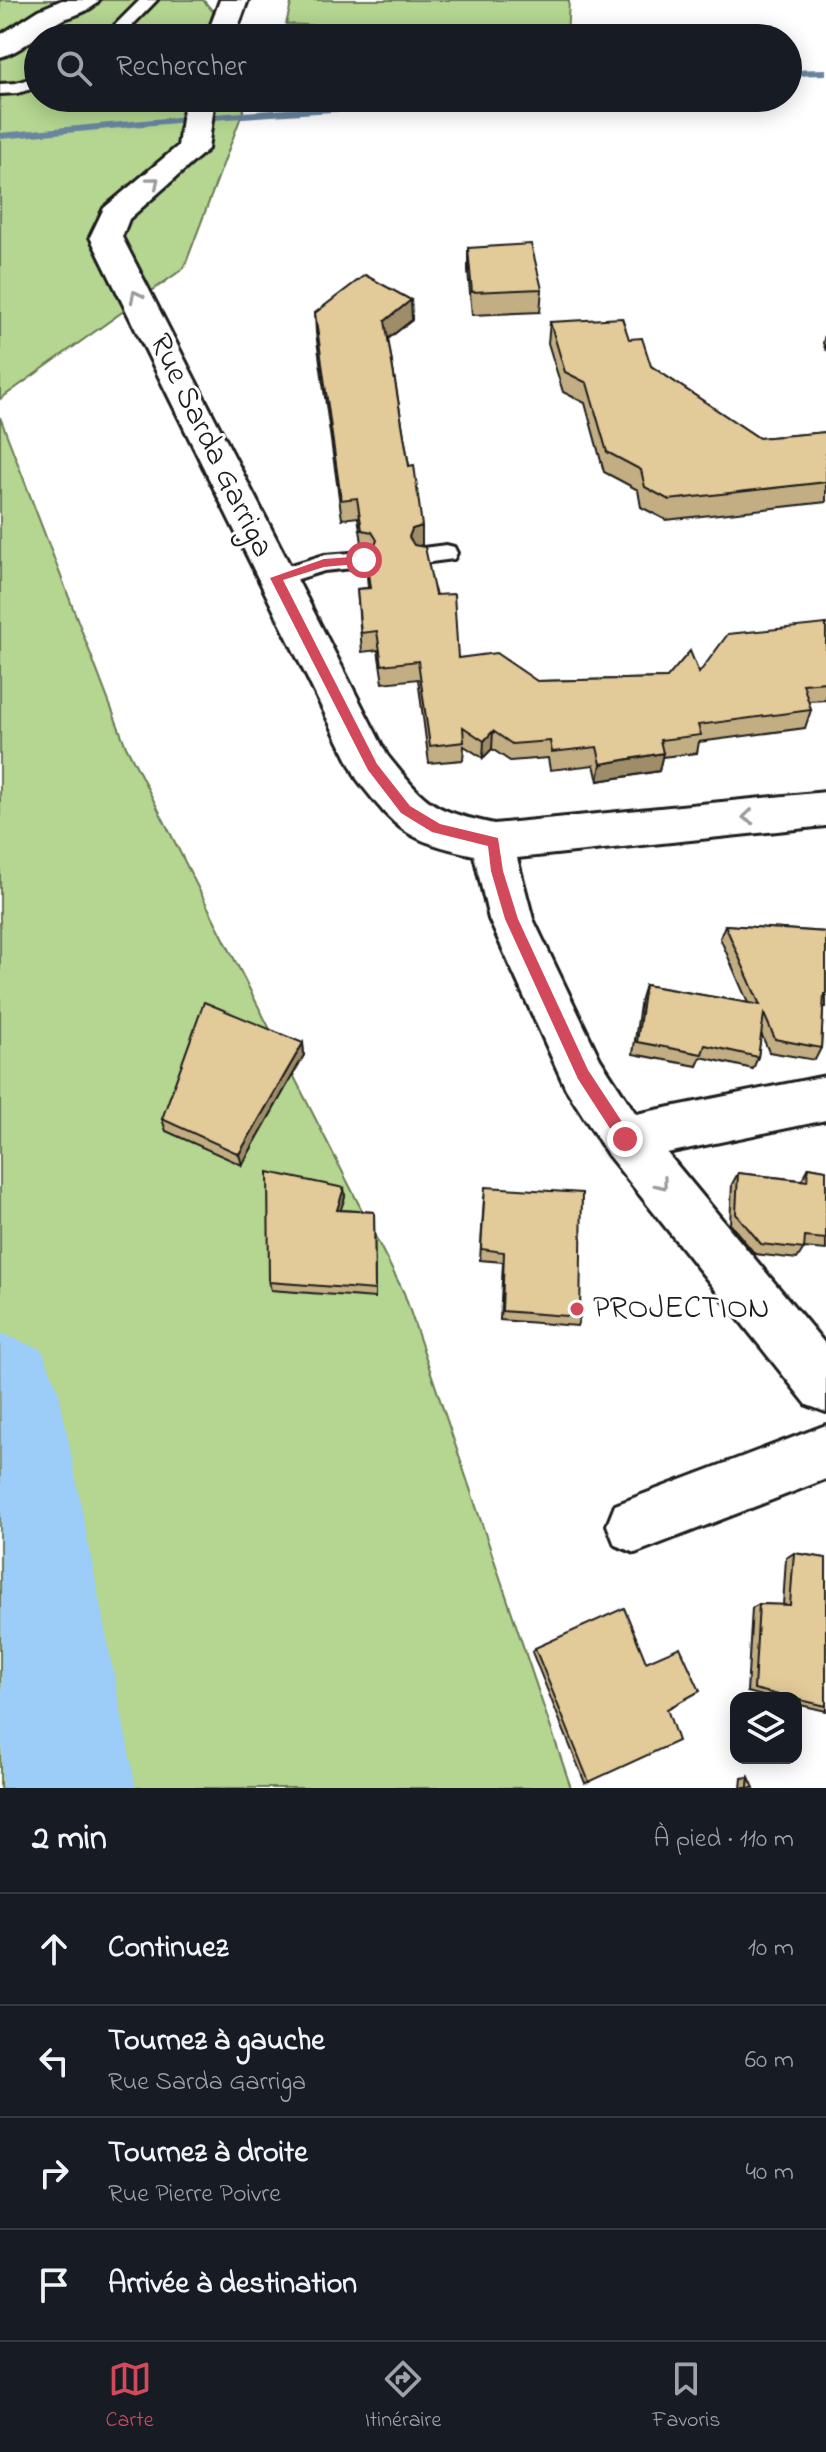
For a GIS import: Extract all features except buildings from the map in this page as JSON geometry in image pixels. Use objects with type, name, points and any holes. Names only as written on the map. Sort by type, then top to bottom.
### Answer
[{"type":"street","points":[[37,24],[85,0]]},
{"type":"street","points":[[79,24],[116,0]]},
{"type":"street","points":[[225,24],[234,0]]},
{"type":"street","points":[[0,48],[24,32]]},
{"type":"street","points":[[0,70],[24,57]]},
{"type":"street","name":"Rue Sarda Garriga","points":[[198,112],[193,149],[115,215],[106,237],[372,767],[406,810],[437,829],[494,842],[826,809]]},
{"type":"street","points":[[494,842],[497,871],[511,919],[583,1074],[625,1139],[826,1386]]},
{"type":"street","points":[[625,1139],[826,1098]]},
{"type":"street","points":[[635,1525],[826,1452]]},
{"type":"lane","points":[[124,24],[149,0]]},
{"type":"lane","points":[[0,89],[24,86]]},
{"type":"lane","points":[[423,555],[446,553]]},
{"type":"lane","points":[[276,578],[324,563],[364,560]]},
{"type":"green space","points":[[0,0],[203,0],[224,24],[24,24],[24,112],[243,112],[184,268],[0,399]]},
{"type":"green space","points":[[292,0],[569,0],[568,24],[286,24]]},
{"type":"green space","points":[[0,417],[125,744],[404,1293],[571,1788],[0,1788]]},
{"type":"waterway","points":[[802,73],[826,72]]},
{"type":"waterway","points":[[0,136],[288,112]]},
{"type":"waterway","points":[[0,1392],[69,1788]]},
{"type":"place","name":"PROJECTION","points":[[577,1309]]},
{"type":"route","points":[[364,560],[324,563],[276,578],[372,767],[406,810],[437,829],[494,842],[497,871],[511,919],[583,1074],[625,1139]]}]
